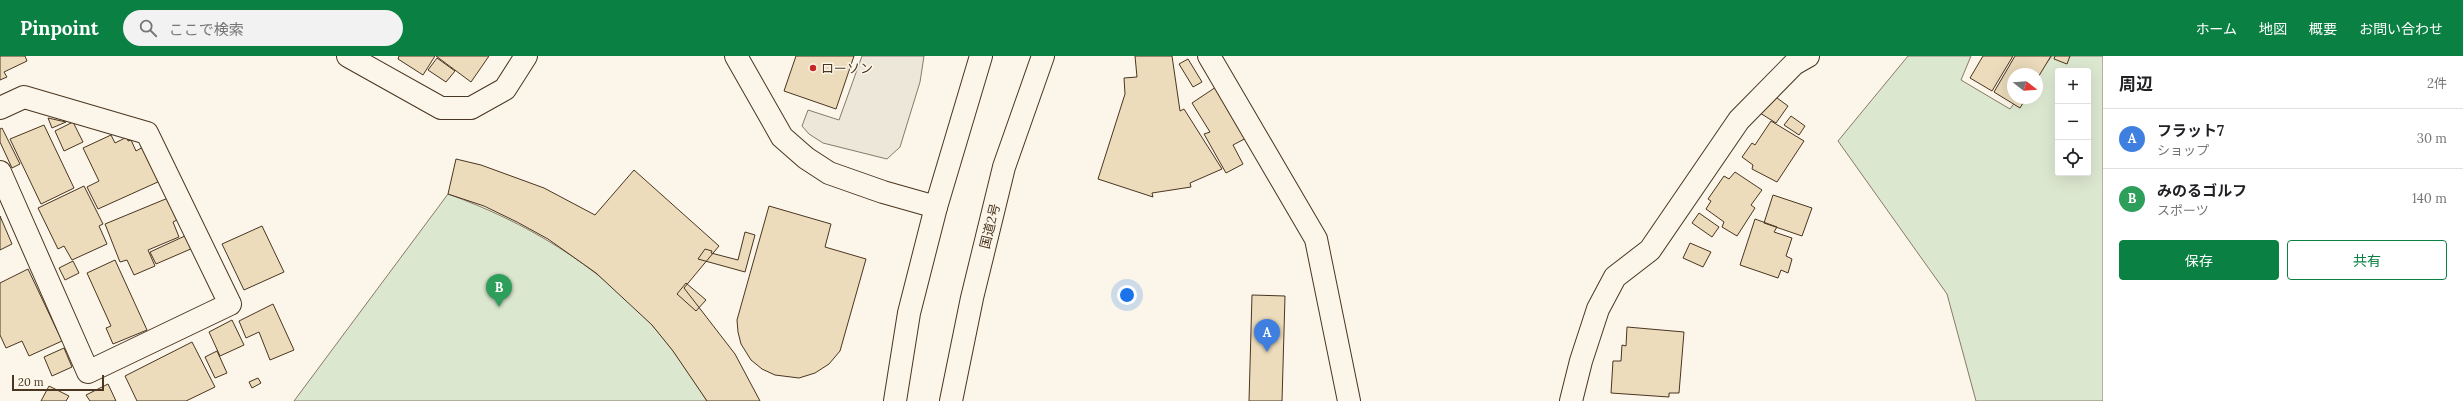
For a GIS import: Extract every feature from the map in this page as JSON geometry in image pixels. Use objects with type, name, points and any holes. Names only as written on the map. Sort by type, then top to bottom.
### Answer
[{"type":"main road","points":[[348,56],[441,108],[471,108],[505,89],[526,56]]},
{"type":"main road","points":[[736,56],[782,137],[806,158],[829,173],[883,192],[936,207]]},
{"type":"main road","points":[[895,401],[909,312],[936,207],[980,56]]},
{"type":"main road","name":"国道2号","points":[[951,401],[972,298],[1004,167],[1043,56]]},
{"type":"main road","points":[[1209,56],[1316,239],[1349,401]]},
{"type":"main road","points":[[1572,401],[1581,361],[1598,309],[1615,277],[1650,250],[1739,120],[1794,64],[1808,56]]},
{"type":"main road","points":[[0,108],[24,97],[147,133],[230,304],[88,372],[0,172]]},
{"type":"green space","points":[[1908,56],[1971,56],[1961,80],[2010,109],[2014,104],[2043,104],[2043,68],[2052,56],[2103,56],[2103,401],[1976,401],[1947,294],[1838,141]]},
{"type":"green space","points":[[448,194],[477,205],[532,232],[583,264],[607,283],[630,303],[660,334],[707,401],[294,401]]},
{"type":"shaded area","points":[[862,56],[924,56],[920,82],[900,147],[887,159],[823,143],[809,134],[802,126],[808,110],[839,120]]},
{"type":"building","points":[[0,56],[25,56],[27,61],[4,72],[7,77],[0,80]]},
{"type":"building","points":[[399,56],[435,56],[423,75],[398,59]]},
{"type":"building","points":[[436,56],[489,56],[471,82]]},
{"type":"building","points":[[796,56],[854,56],[836,109],[784,91]]},
{"type":"building","points":[[1135,56],[1172,56],[1180,111],[1184,109],[1222,169],[1190,183],[1191,187],[1152,193],[1153,197],[1098,179],[1125,94],[1124,78],[1137,77]]},
{"type":"building","points":[[1983,56],[2013,56],[1992,91],[1970,78]]},
{"type":"building","points":[[2015,56],[2051,56],[2043,69],[2008,68]]},
{"type":"building","points":[[2055,56],[2070,56],[2067,64],[2054,59]]},
{"type":"building","points":[[437,58],[455,71],[446,82],[428,70]]},
{"type":"building","points":[[1188,59],[1202,82],[1193,87],[1179,64]]},
{"type":"building","points":[[2007,70],[2007,100],[1994,92]]},
{"type":"building","points":[[1216,87],[1252,135],[1233,145],[1243,164],[1226,173],[1204,134],[1210,132],[1192,103]]},
{"type":"building","points":[[1773,95],[1788,106],[1776,123],[1760,113]]},
{"type":"building","points":[[2014,104],[2022,104],[2020,108]]},
{"type":"building","points":[[1791,116],[1805,126],[1799,135],[1784,125]]},
{"type":"building","points":[[48,118],[66,122],[52,128]]},
{"type":"building","points":[[1771,121],[1804,141],[1777,182],[1752,169],[1753,165],[1742,157],[1752,143],[1755,145]]},
{"type":"building","points":[[73,122],[83,142],[64,151],[55,131]]},
{"type":"building","points":[[44,125],[74,188],[41,204],[10,139]]},
{"type":"building","points":[[2,128],[20,164],[12,168],[0,142],[0,129]]},
{"type":"building","points":[[111,135],[115,143],[127,137],[128,141],[131,140],[136,151],[143,147],[160,181],[98,209],[87,187],[99,181],[83,148]]},
{"type":"building","points":[[456,159],[481,165],[544,188],[595,215],[634,170],[719,246],[684,288],[735,354],[760,401],[707,401],[673,351],[652,325],[596,273],[548,239],[517,222],[484,206],[448,194]]},
{"type":"building","points":[[1735,172],[1762,190],[1751,205],[1755,208],[1737,236],[1722,227],[1724,222],[1706,209],[1711,201],[1708,199],[1724,176],[1729,179]]},
{"type":"building","points":[[84,186],[103,224],[99,226],[107,244],[72,260],[64,246],[58,249],[38,208]]},
{"type":"building","points":[[1773,195],[1812,208],[1802,236],[1764,223]]},
{"type":"building","points":[[168,198],[177,220],[173,222],[179,237],[148,250],[155,266],[134,275],[127,260],[120,262],[105,224]]},
{"type":"building","points":[[769,206],[831,224],[825,247],[866,259],[840,351],[829,364],[815,373],[799,378],[775,375],[762,369],[751,360],[741,344],[738,332],[737,320]]},
{"type":"building","points":[[1699,213],[1719,227],[1712,237],[1692,223]]},
{"type":"building","points":[[0,216],[12,244],[0,250]]},
{"type":"building","points":[[1755,219],[1777,227],[1774,232],[1792,238],[1786,256],[1792,259],[1788,273],[1781,270],[1778,278],[1740,265]]},
{"type":"building","points":[[262,226],[284,272],[244,290],[222,244]]},
{"type":"building","points":[[745,232],[755,235],[745,272],[698,259],[705,249],[712,251],[711,253],[738,260]]},
{"type":"building","points":[[187,235],[193,248],[156,264],[150,252]]},
{"type":"building","points":[[1690,243],[1711,252],[1703,267],[1683,258]]},
{"type":"building","points":[[115,260],[147,330],[113,344],[106,328],[111,326],[87,273]]},
{"type":"building","points":[[73,261],[79,273],[65,280],[59,268]]},
{"type":"building","points":[[28,269],[62,341],[29,356],[22,341],[6,348],[0,335],[0,283]]},
{"type":"building","points":[[686,283],[706,300],[696,311],[677,294]]},
{"type":"building","points":[[1252,295],[1285,296],[1282,401],[1249,401]]},
{"type":"building","points":[[273,304],[294,350],[270,360],[259,332],[246,338],[239,321]]},
{"type":"building","points":[[232,320],[244,345],[220,356],[209,332]]},
{"type":"building","points":[[1627,327],[1684,332],[1679,393],[1669,393],[1669,397],[1611,393],[1613,361],[1621,361],[1622,345],[1626,346]]},
{"type":"building","points":[[192,342],[215,387],[186,401],[137,401],[125,376]]},
{"type":"building","points":[[64,348],[72,367],[52,376],[44,357]]},
{"type":"building","points":[[217,351],[227,373],[215,378],[205,357]]},
{"type":"building","points":[[258,378],[261,383],[252,388],[249,382]]},
{"type":"building","points":[[108,384],[116,401],[90,401],[86,395]]},
{"type":"building","points":[[49,386],[69,396],[66,401],[41,401]]},
{"type":"place","name":"ローソン","points":[[813,68]]},
{"type":"place","name":"みのるゴルフ","points":[[499,307]]},
{"type":"place","name":"フラット7","points":[[1267,352]]}]
